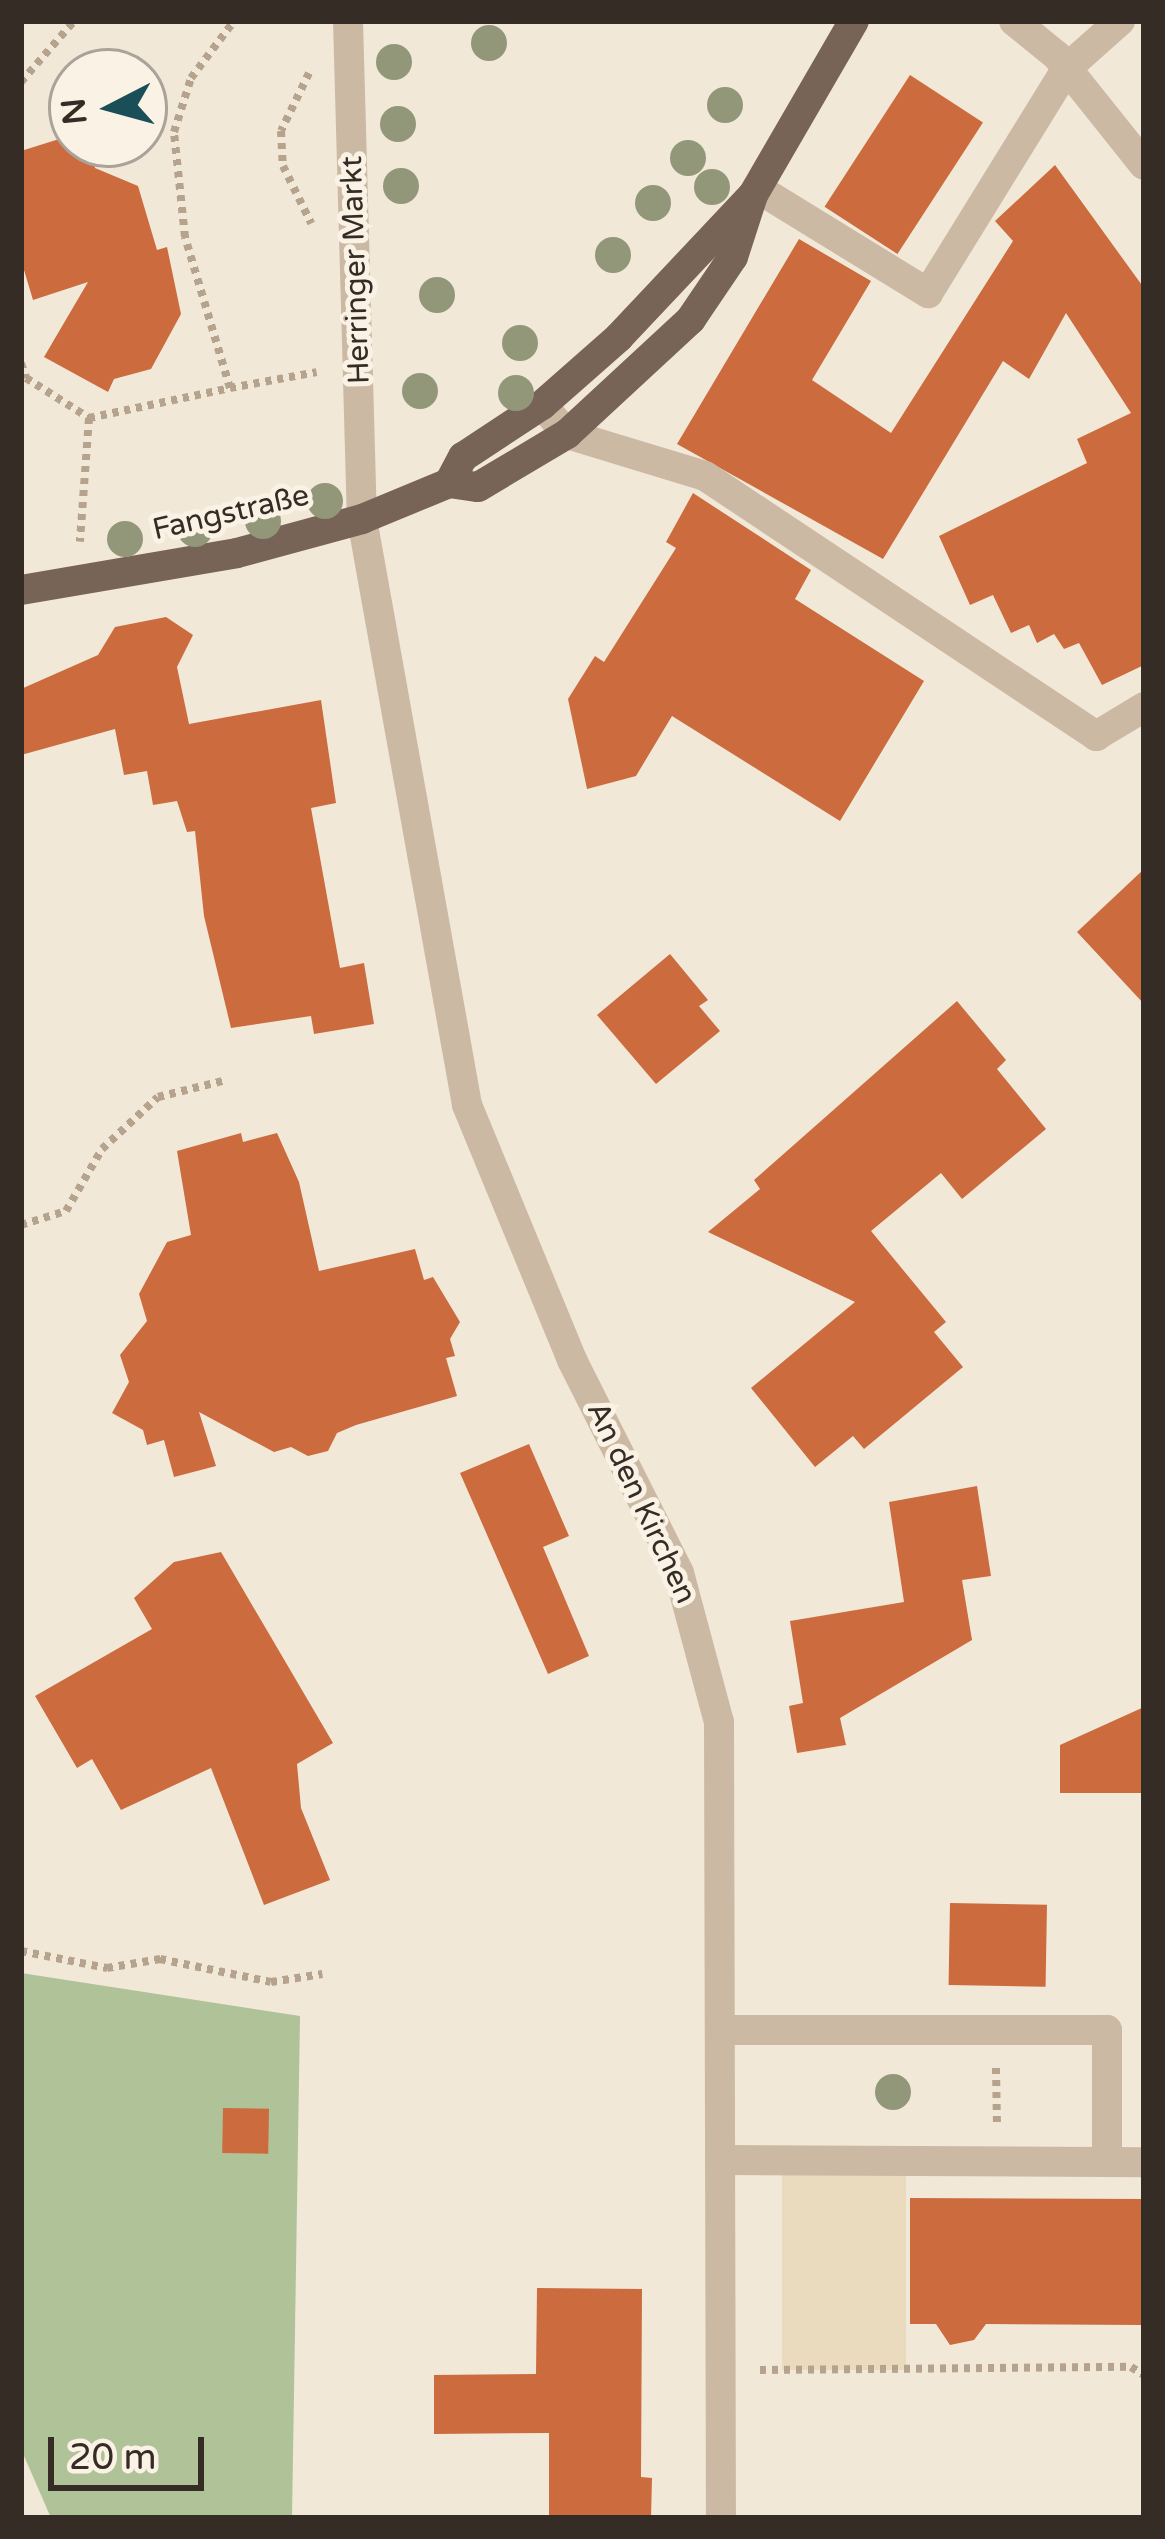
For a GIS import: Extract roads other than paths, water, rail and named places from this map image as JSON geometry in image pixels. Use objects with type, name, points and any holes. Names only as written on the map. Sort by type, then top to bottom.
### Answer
[{"type":"main road","name":"Fangstraße","points":[[21,590],[237,553],[362,519],[449,483],[478,487],[567,434],[691,319],[734,257],[755,191],[854,21]]},
{"type":"main road","name":"Fangstraße","points":[[449,483],[463,457],[542,405],[619,337],[755,191]]},
{"type":"street","name":"Herringer Markt","points":[[348,21],[362,519]]},
{"type":"street","points":[[1014,21],[1067,68],[1144,166]]},
{"type":"street","points":[[755,191],[928,293],[1067,68],[1120,21]]},
{"type":"street","points":[[542,405],[567,434],[705,476],[1096,736],[1144,707]]},
{"type":"street","name":"An den Kirchen","points":[[362,519],[467,1105],[572,1360],[679,1573],[701,1646],[723,1786],[721,2518]]},
{"type":"street","points":[[724,2030],[1107,2030],[1107,2162]]},
{"type":"street","points":[[725,2160],[1144,2162]]}]
